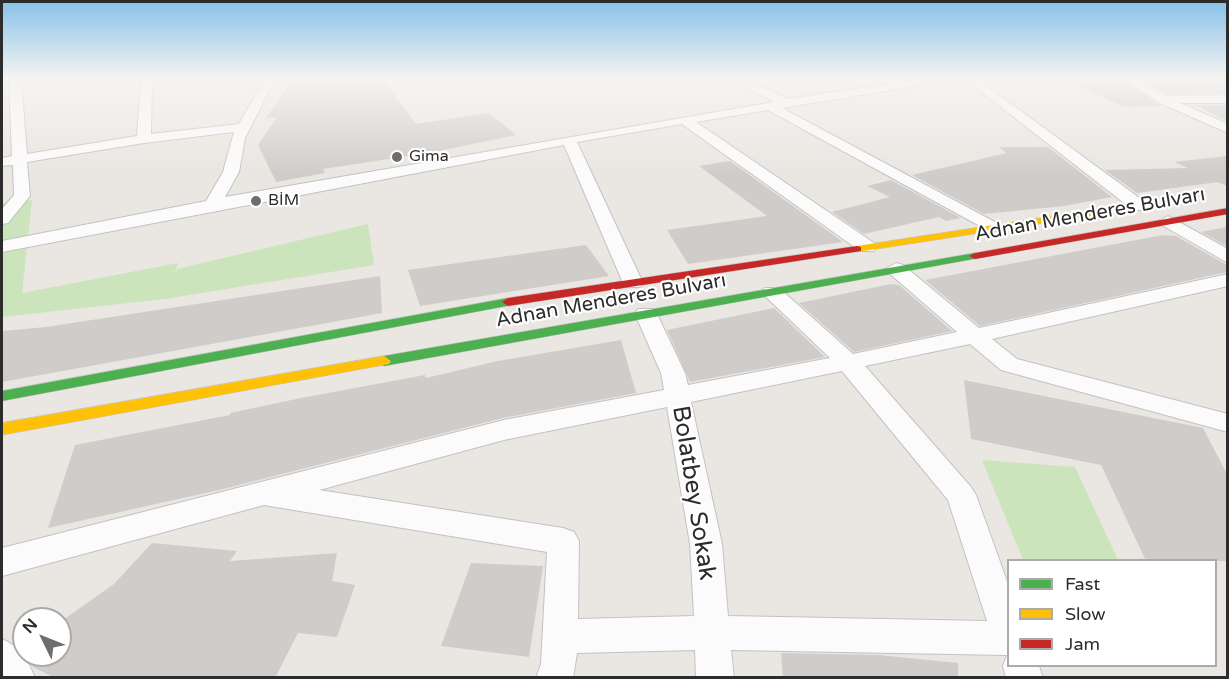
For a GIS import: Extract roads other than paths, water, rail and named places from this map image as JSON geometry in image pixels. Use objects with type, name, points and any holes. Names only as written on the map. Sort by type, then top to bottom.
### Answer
[{"type":"main road","name":"Adnan Menderes Bulvarı","points":[[2,396],[529,298],[838,254],[867,247],[1144,206]]},
{"type":"main road","name":"Adnan Menderes Bulvarı","points":[[2,429],[1227,211]]},
{"type":"street","points":[[2,219],[22,196],[17,111]]},
{"type":"street","points":[[144,139],[145,111]]},
{"type":"street","points":[[213,203],[231,172],[238,138],[253,111]]},
{"type":"street","points":[[2,246],[213,203],[744,111]]},
{"type":"street","points":[[779,111],[995,227]]},
{"type":"street","points":[[1013,111],[1144,206]]},
{"type":"street","points":[[1187,111],[1227,129]]},
{"type":"street","points":[[686,121],[867,247]]},
{"type":"street","points":[[2,130],[18,127]]},
{"type":"street","points":[[2,162],[144,139],[244,127]]},
{"type":"street","points":[[569,140],[633,283]]},
{"type":"street","points":[[137,218],[176,203],[231,172],[242,176],[245,182],[244,192],[232,200]]},
{"type":"street","points":[[1168,221],[1227,257]]},
{"type":"street","points":[[896,269],[1009,365],[1227,423]]},
{"type":"street","points":[[2,562],[504,430],[975,336],[1227,280]]},
{"type":"street","points":[[772,292],[846,360],[961,495],[1007,627]]},
{"type":"street","name":"Bolatbey Sokak","points":[[646,314],[673,373],[706,544],[715,678]]},
{"type":"street","points":[[264,493],[563,541],[559,664],[554,678]]},
{"type":"street","points":[[560,636],[712,633],[1007,638]]},
{"type":"street","points":[[2,657],[17,678]]},
{"type":"place","name":"Gima","points":[[397,157]]},
{"type":"place","name":"BİM","points":[[256,201]]}]
